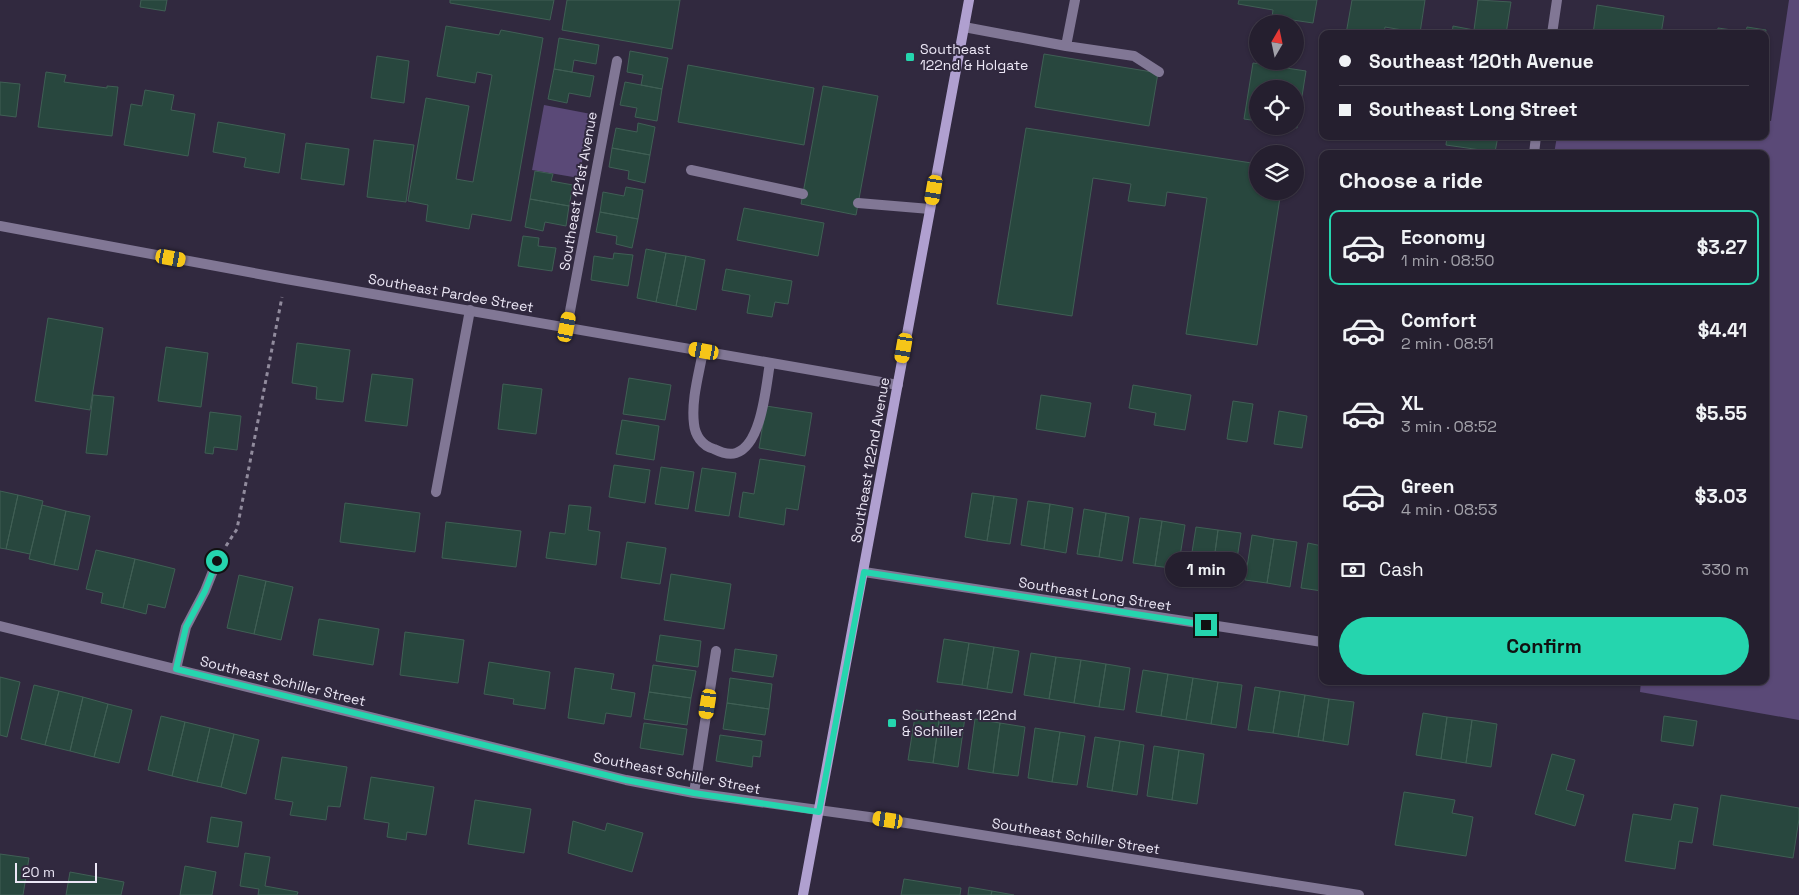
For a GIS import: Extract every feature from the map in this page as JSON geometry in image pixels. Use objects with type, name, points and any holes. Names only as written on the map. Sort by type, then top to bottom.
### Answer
[{"type":"main road","name":"Southeast 122nd Avenue","points":[[803,895],[969,0]]},
{"type":"street","points":[[1066,46],[1075,0]]},
{"type":"street","points":[[1553,30],[1557,0]]},
{"type":"street","points":[[964,27],[1066,46],[1134,56],[1159,72]]},
{"type":"street","name":"Southeast 121st Avenue","points":[[567,327],[617,61]]},
{"type":"street","points":[[691,170],[803,194]]},
{"type":"street","points":[[858,203],[930,209]]},
{"type":"street","name":"Southeast Pardee Street","points":[[0,226],[898,385]]},
{"type":"street","points":[[436,492],[470,310]]},
{"type":"street","points":[[704,351],[693,409],[694,425],[699,439],[710,448],[725,453],[736,453],[745,447],[756,431],[760,420],[770,363]]},
{"type":"street","points":[[176,669],[186,627],[205,591],[217,561]]},
{"type":"street","name":"Southeast Long Street","points":[[864,572],[1319,642]]},
{"type":"street","name":"Southeast Schiller Street","points":[[0,626],[626,780],[694,793],[819,812],[869,817],[1359,895]]},
{"type":"street","points":[[694,793],[716,651]]},
{"type":"path","points":[[217,561],[237,529],[286,278]]},
{"type":"shaded area","points":[[1789,0],[1799,0],[1799,720],[1640,692],[1641,685],[1769,685],[1769,150],[1555,150],[1556,140],[1769,140],[1769,121],[1771,121]]},
{"type":"shaded area","points":[[544,105],[591,114],[579,178],[532,170]]},
{"type":"building","points":[[141,0],[167,0],[165,11],[140,7]]},
{"type":"building","points":[[450,0],[554,0],[550,20],[450,3]]},
{"type":"building","points":[[567,0],[680,0],[672,49],[562,30]]},
{"type":"building","points":[[1239,0],[1317,0],[1313,23],[1304,22],[1304,15],[1272,15],[1273,10],[1238,4]]},
{"type":"building","points":[[1352,0],[1425,0],[1420,30],[1402,30],[1385,27],[1385,30],[1347,30]]},
{"type":"building","points":[[1478,0],[1511,2],[1507,30],[1474,30]]},
{"type":"building","points":[[1597,5],[1664,16],[1662,30],[1594,30]]},
{"type":"building","points":[[446,26],[499,35],[501,30],[543,38],[511,221],[472,214],[469,229],[426,221],[428,205],[408,201],[426,98],[469,106],[456,179],[473,182],[492,75],[477,72],[475,83],[437,76]]},
{"type":"building","points":[[1453,26],[1474,30],[1452,30]]},
{"type":"building","points":[[1747,27],[1766,30],[1746,30]]},
{"type":"building","points":[[559,38],[599,45],[596,64],[574,60],[572,72],[554,69]]},
{"type":"building","points":[[630,51],[668,58],[662,89],[641,85],[643,75],[627,72]]},
{"type":"building","points":[[1044,54],[1158,73],[1149,126],[1035,107]]},
{"type":"building","points":[[377,56],[409,61],[404,103],[371,98]]},
{"type":"building","points":[[688,65],[814,88],[804,145],[678,122]]},
{"type":"building","points":[[554,69],[594,76],[590,97],[569,93],[567,103],[548,99]]},
{"type":"building","points":[[1252,70],[1306,71],[1304,84],[1304,80],[1250,80]]},
{"type":"building","points":[[46,72],[66,75],[64,82],[107,88],[107,86],[118,87],[112,136],[38,127]]},
{"type":"building","points":[[0,82],[20,84],[16,117],[0,115]]},
{"type":"building","points":[[625,82],[662,89],[657,121],[635,117],[637,108],[620,105]]},
{"type":"building","points":[[823,86],[878,96],[856,215],[801,204]]},
{"type":"building","points":[[1249,88],[1249,120],[1244,119]]},
{"type":"building","points":[[145,90],[174,95],[171,110],[195,114],[188,156],[124,145],[131,104],[142,106]]},
{"type":"building","points":[[218,122],[285,134],[279,173],[244,167],[246,158],[213,152]]},
{"type":"building","points":[[638,123],[655,127],[650,155],[612,148],[616,128],[637,132]]},
{"type":"building","points":[[1026,128],[1249,163],[1249,200],[1280,200],[1257,345],[1186,334],[1207,198],[1167,192],[1165,206],[1128,201],[1131,184],[1093,178],[1072,316],[997,304]]},
{"type":"building","points":[[374,140],[414,145],[406,202],[367,197]]},
{"type":"building","points":[[1447,140],[1497,140],[1495,150],[1446,145]]},
{"type":"building","points":[[306,143],[349,149],[344,185],[301,179]]},
{"type":"building","points":[[612,148],[650,155],[645,183],[628,179],[629,171],[609,167]]},
{"type":"building","points":[[535,171],[553,174],[551,181],[573,185],[569,206],[530,199]]},
{"type":"building","points":[[626,187],[643,190],[638,219],[600,212],[603,192],[624,196]]},
{"type":"building","points":[[530,199],[569,206],[566,226],[545,222],[543,231],[525,227]]},
{"type":"building","points":[[744,208],[824,223],[818,256],[737,240]]},
{"type":"building","points":[[600,212],[638,219],[632,248],[616,244],[617,236],[596,232]]},
{"type":"building","points":[[523,236],[539,238],[538,246],[556,248],[552,271],[518,266]]},
{"type":"building","points":[[646,249],[666,253],[656,302],[637,298]]},
{"type":"building","points":[[614,253],[633,255],[628,286],[591,280],[594,256],[613,259]]},
{"type":"building","points":[[666,253],[686,256],[676,306],[656,302]]},
{"type":"building","points":[[686,256],[705,260],[696,310],[676,306]]},
{"type":"building","points":[[726,269],[792,281],[788,304],[775,302],[772,317],[747,313],[750,295],[722,290]]},
{"type":"building","points":[[48,318],[103,328],[90,410],[35,401]]},
{"type":"building","points":[[297,343],[350,350],[343,402],[316,399],[317,387],[292,383]]},
{"type":"building","points":[[166,347],[208,353],[201,407],[158,401]]},
{"type":"building","points":[[372,374],[413,379],[407,426],[365,421]]},
{"type":"building","points":[[629,378],[671,385],[665,420],[623,414]]},
{"type":"building","points":[[503,384],[542,389],[536,434],[498,429]]},
{"type":"building","points":[[1133,385],[1191,395],[1185,430],[1154,425],[1156,413],[1129,408]]},
{"type":"building","points":[[93,395],[114,397],[107,455],[86,453]]},
{"type":"building","points":[[1041,395],[1091,403],[1085,437],[1036,429]]},
{"type":"building","points":[[1233,401],[1253,404],[1247,442],[1227,439]]},
{"type":"building","points":[[766,406],[812,413],[805,456],[759,448]]},
{"type":"building","points":[[1279,411],[1307,416],[1302,448],[1274,444]]},
{"type":"building","points":[[210,412],[241,416],[237,450],[214,447],[213,454],[205,453]]},
{"type":"building","points":[[622,420],[659,426],[654,460],[616,454]]},
{"type":"building","points":[[760,459],[805,466],[798,510],[786,508],[784,525],[739,517],[743,492],[754,494]]},
{"type":"building","points":[[614,465],[650,470],[645,503],[609,497]]},
{"type":"building","points":[[661,467],[694,472],[688,509],[655,504]]},
{"type":"building","points":[[702,468],[736,473],[729,516],[695,511]]},
{"type":"building","points":[[0,491],[18,495],[6,549],[0,548]]},
{"type":"building","points":[[972,493],[994,496],[987,541],[965,537]]},
{"type":"building","points":[[18,495],[43,501],[30,554],[6,549]]},
{"type":"building","points":[[994,496],[1017,499],[1010,544],[987,541]]},
{"type":"building","points":[[1028,501],[1050,504],[1044,549],[1021,545]]},
{"type":"building","points":[[345,503],[420,513],[415,552],[340,542]]},
{"type":"building","points":[[1050,504],[1073,508],[1066,553],[1044,549]]},
{"type":"building","points":[[42,505],[66,511],[54,565],[29,559]]},
{"type":"building","points":[[569,505],[591,507],[588,530],[600,532],[596,565],[546,558],[550,532],[565,534]]},
{"type":"building","points":[[1084,509],[1106,513],[1099,557],[1077,554]]},
{"type":"building","points":[[66,511],[90,516],[78,570],[54,565]]},
{"type":"building","points":[[1106,513],[1129,517],[1122,561],[1099,557]]},
{"type":"building","points":[[1140,518],[1162,521],[1155,566],[1133,563]]},
{"type":"building","points":[[1162,521],[1185,525],[1178,569],[1155,566]]},
{"type":"building","points":[[446,522],[521,531],[516,567],[442,558]]},
{"type":"building","points":[[1196,527],[1218,530],[1212,575],[1189,571]]},
{"type":"building","points":[[1218,530],[1241,533],[1234,578],[1212,575]]},
{"type":"building","points":[[1252,535],[1274,539],[1267,583],[1245,580]]},
{"type":"building","points":[[1274,539],[1297,542],[1290,587],[1267,583]]},
{"type":"building","points":[[627,542],[666,548],[660,584],[621,578]]},
{"type":"building","points":[[1308,543],[1319,545],[1319,591],[1301,588]]},
{"type":"building","points":[[96,550],[135,559],[123,608],[101,603],[103,593],[86,589]]},
{"type":"building","points":[[135,559],[175,569],[165,608],[148,604],[146,614],[123,608]]},
{"type":"building","points":[[671,574],[731,584],[724,629],[664,620]]},
{"type":"building","points":[[239,575],[266,581],[254,634],[227,628]]},
{"type":"building","points":[[266,581],[293,587],[281,640],[254,634]]},
{"type":"building","points":[[319,619],[379,629],[373,665],[313,655]]},
{"type":"building","points":[[405,632],[464,640],[458,683],[400,675]]},
{"type":"building","points":[[660,635],[701,641],[698,667],[656,661]]},
{"type":"building","points":[[944,639],[969,643],[962,685],[937,682]]},
{"type":"building","points":[[969,643],[994,647],[987,689],[962,685]]},
{"type":"building","points":[[994,647],[1019,651],[1012,693],[987,689]]},
{"type":"building","points":[[735,649],[777,655],[773,677],[732,671]]},
{"type":"building","points":[[1031,653],[1056,657],[1049,699],[1024,695]]},
{"type":"building","points":[[1056,657],[1081,660],[1074,703],[1049,699]]},
{"type":"building","points":[[1081,660],[1106,664],[1099,707],[1074,703]]},
{"type":"building","points":[[489,662],[550,672],[545,709],[513,704],[514,699],[484,694]]},
{"type":"building","points":[[1106,664],[1130,668],[1124,710],[1099,707]]},
{"type":"building","points":[[653,665],[696,671],[691,698],[649,692]]},
{"type":"building","points":[[575,668],[614,674],[611,689],[635,693],[631,717],[606,713],[604,724],[568,718]]},
{"type":"building","points":[[1143,670],[1168,674],[1161,716],[1136,712]]},
{"type":"building","points":[[1168,674],[1193,678],[1186,720],[1161,716]]},
{"type":"building","points":[[0,677],[20,682],[7,737],[0,735]]},
{"type":"building","points":[[730,678],[772,684],[769,709],[727,703]]},
{"type":"building","points":[[1193,678],[1218,682],[1211,724],[1186,720]]},
{"type":"building","points":[[1218,682],[1242,685],[1236,728],[1211,724]]},
{"type":"building","points":[[34,685],[59,691],[45,745],[21,739]]},
{"type":"building","points":[[1255,687],[1280,691],[1273,733],[1248,730]]},
{"type":"building","points":[[59,691],[83,697],[70,751],[45,745]]},
{"type":"building","points":[[1280,691],[1305,695],[1298,737],[1273,733]]},
{"type":"building","points":[[649,692],[691,698],[687,725],[644,719]]},
{"type":"building","points":[[1305,695],[1329,699],[1323,741],[1298,737]]},
{"type":"building","points":[[83,697],[108,704],[94,757],[70,751]]},
{"type":"building","points":[[1329,699],[1354,702],[1348,745],[1323,741]]},
{"type":"building","points":[[727,703],[769,709],[765,735],[723,729]]},
{"type":"building","points":[[108,704],[132,710],[119,763],[94,757]]},
{"type":"building","points":[[916,710],[940,714],[933,763],[908,760]]},
{"type":"building","points":[[1423,713],[1447,717],[1441,759],[1416,755]]},
{"type":"building","points":[[940,714],[965,717],[958,767],[933,763]]},
{"type":"building","points":[[161,716],[185,722],[172,776],[148,770]]},
{"type":"building","points":[[1664,716],[1697,721],[1693,746],[1661,741]]},
{"type":"building","points":[[1447,717],[1472,720],[1466,763],[1441,759]]},
{"type":"building","points":[[975,719],[1000,723],[993,773],[968,769]]},
{"type":"building","points":[[1472,720],[1497,724],[1491,767],[1466,763]]},
{"type":"building","points":[[185,722],[210,728],[197,782],[172,776]]},
{"type":"building","points":[[644,723],[687,729],[683,755],[640,748]]},
{"type":"building","points":[[1000,723],[1025,727],[1018,776],[993,773]]},
{"type":"building","points":[[210,728],[234,734],[221,787],[197,782]]},
{"type":"building","points":[[1035,728],[1060,732],[1052,782],[1028,778]]},
{"type":"building","points":[[1060,732],[1085,736],[1077,785],[1052,782]]},
{"type":"building","points":[[234,734],[259,740],[246,794],[221,787]]},
{"type":"building","points":[[720,735],[762,741],[760,757],[753,756],[752,767],[716,761]]},
{"type":"building","points":[[1095,737],[1120,741],[1112,791],[1087,787]]},
{"type":"building","points":[[1120,741],[1144,745],[1137,795],[1112,791]]},
{"type":"building","points":[[1154,746],[1179,750],[1172,800],[1147,796]]},
{"type":"building","points":[[1179,750],[1204,754],[1197,804],[1172,800]]},
{"type":"building","points":[[1552,754],[1575,760],[1566,790],[1584,795],[1575,826],[1535,814]]},
{"type":"building","points":[[282,757],[347,767],[340,807],[328,806],[326,820],[290,815],[293,802],[275,799]]},
{"type":"building","points":[[371,777],[434,787],[426,835],[407,832],[406,840],[387,837],[389,823],[364,819]]},
{"type":"building","points":[[1404,792],[1455,800],[1452,813],[1473,817],[1466,856],[1395,845]]},
{"type":"building","points":[[1721,795],[1799,808],[1793,858],[1713,845]]},
{"type":"building","points":[[475,800],[531,809],[524,853],[468,844]]},
{"type":"building","points":[[1674,804],[1698,808],[1692,843],[1679,841],[1675,869],[1625,861],[1633,814],[1671,820]]},
{"type":"building","points":[[211,817],[242,822],[238,847],[207,842]]},
{"type":"building","points":[[573,821],[605,831],[607,823],[643,833],[632,872],[568,853]]},
{"type":"building","points":[[245,853],[270,857],[265,886],[298,892],[297,895],[258,895],[259,889],[240,886]]},
{"type":"building","points":[[0,854],[29,858],[23,895],[0,895]]},
{"type":"building","points":[[185,866],[216,872],[212,895],[180,895]]},
{"type":"building","points":[[70,872],[124,882],[121,895],[66,895]]},
{"type":"building","points":[[904,879],[961,888],[960,895],[901,895]]},
{"type":"building","points":[[969,887],[992,891],[991,895],[968,895]]},
{"type":"building","points":[[992,891],[1014,895],[991,895]]},
{"type":"place","name":"Southeast 122nd & Holgate","points":[[910,57]]},
{"type":"place","name":"Southeast 122nd & Schiller","points":[[892,723]]},
{"type":"route","points":[[217,561],[205,591],[186,627],[176,669],[626,780],[694,793],[819,812],[864,572],[1206,625]]}]
